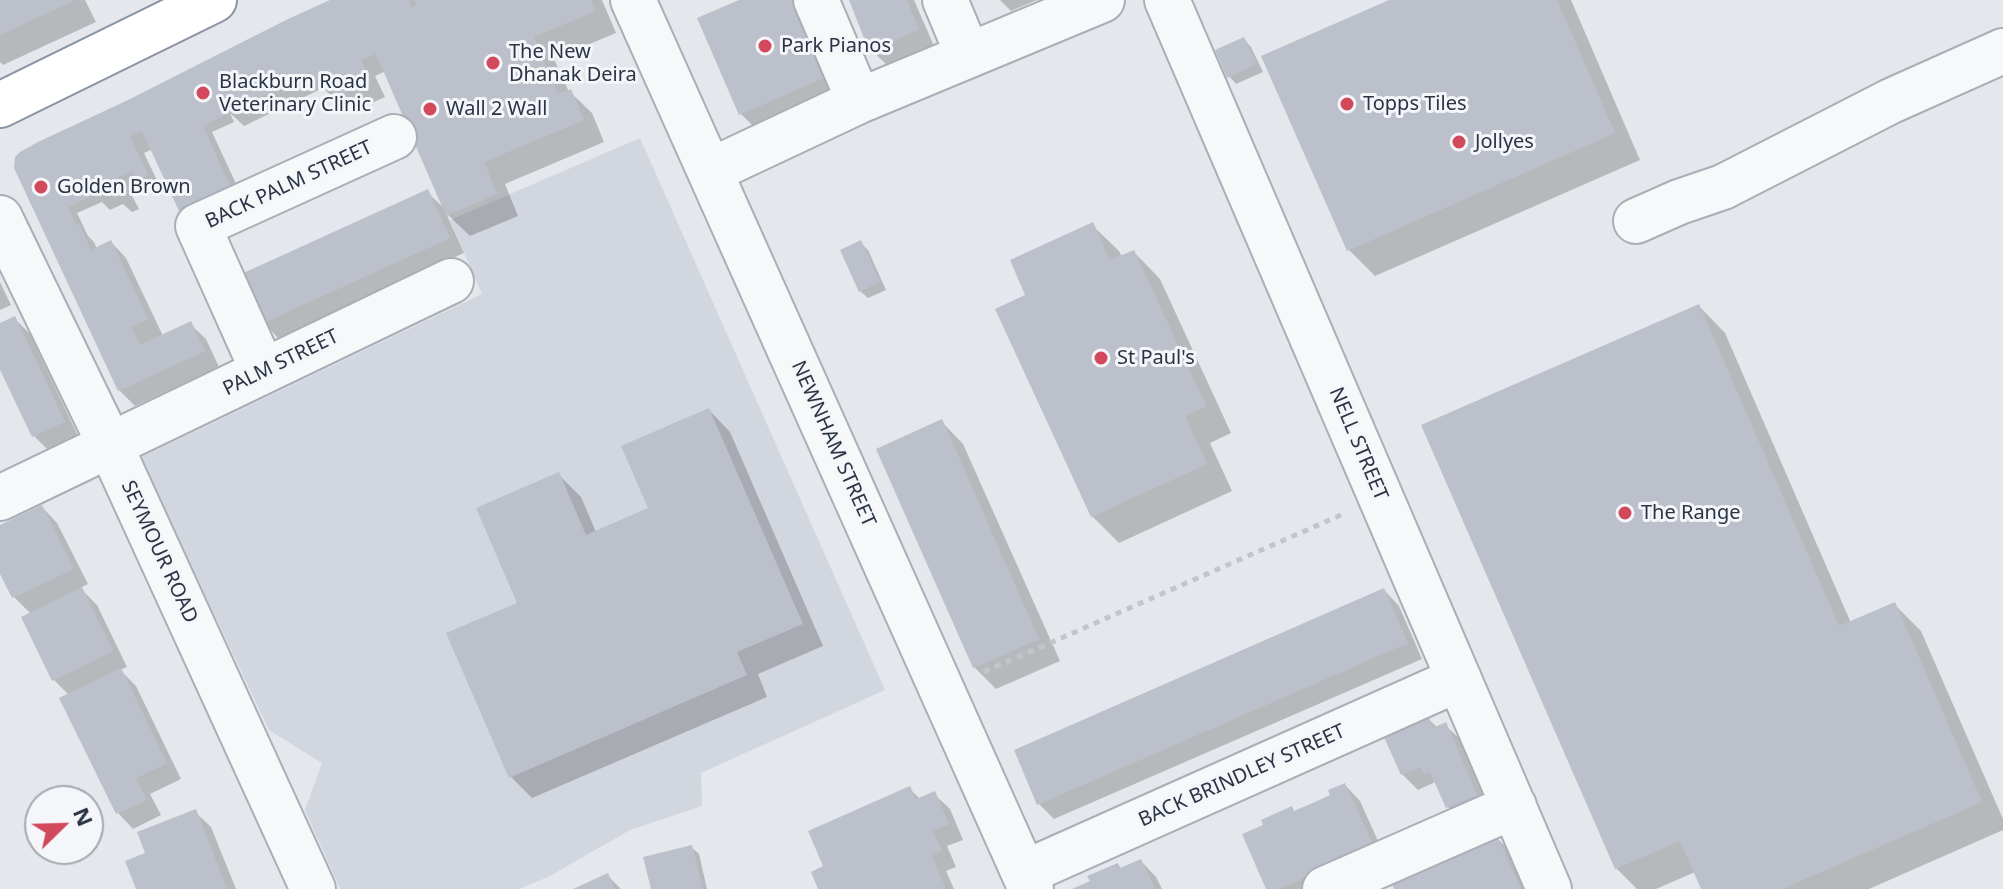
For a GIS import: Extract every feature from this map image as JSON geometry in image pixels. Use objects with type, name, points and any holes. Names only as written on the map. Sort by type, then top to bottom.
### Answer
[{"type":"highway","points":[[0,105],[214,0]]},
{"type":"street","name":"NEWNHAM STREET","points":[[633,0],[1028,881]]},
{"type":"street","points":[[816,0],[859,101]]},
{"type":"street","points":[[945,0],[968,55]]},
{"type":"street","points":[[710,171],[859,101],[1102,0]]},
{"type":"street","name":"NELL STREET","points":[[1167,0],[1549,889]]},
{"type":"street","points":[[1636,221],[1723,187],[1891,101],[2003,51]]},
{"type":"street","name":"BACK PALM STREET","points":[[263,371],[198,226],[394,137]]},
{"type":"street","name":"SEYMOUR ROAD","points":[[0,218],[110,445],[313,889]]},
{"type":"street","name":"PALM STREET","points":[[0,498],[451,281]]},
{"type":"street","name":"BACK BRINDLEY STREET","points":[[1028,881],[1459,679]]},
{"type":"street","points":[[1325,889],[1514,806]]},
{"type":"path","points":[[942,690],[1381,497]]},
{"type":"shaded area","points":[[640,138],[885,690],[701,773],[702,806],[630,830],[548,877],[519,889],[340,889],[305,810],[322,763],[269,730],[140,458],[482,294],[450,220]]},
{"type":"building","points":[[0,0],[75,0],[0,35]]},
{"type":"building","points":[[330,0],[409,0],[412,7],[416,5],[415,0],[591,0],[595,11],[534,37],[558,94],[571,89],[584,120],[484,162],[497,194],[446,216],[376,54],[361,60],[371,81],[335,97],[326,76],[314,82],[310,72],[203,126],[231,188],[179,211],[142,131],[130,137],[148,175],[137,180],[132,171],[117,178],[125,193],[114,198],[109,187],[68,207],[91,250],[111,240],[148,319],[131,327],[140,345],[191,321],[205,351],[118,391],[14,168],[15,157],[38,142]]},
{"type":"building","name":"Park Pianos","points":[[739,0],[801,0],[833,74],[739,115],[697,18]]},
{"type":"building","points":[[849,0],[907,0],[919,30],[869,51]]},
{"type":"building","points":[[1389,0],[1557,0],[1615,133],[1347,251],[1261,56]]},
{"type":"building","points":[[1244,37],[1257,64],[1227,78],[1215,50]]},
{"type":"building","points":[[428,189],[450,238],[261,324],[239,275]]},
{"type":"building","name":"St Paul's","points":[[1093,222],[1110,260],[1134,250],[1206,406],[1185,416],[1207,464],[1091,517],[995,309],[1025,295],[1010,260]]},
{"type":"building","points":[[861,240],[880,282],[859,292],[840,250]]},
{"type":"building","name":"The Range","points":[[1699,304],[1839,626],[1895,602],[1982,802],[1782,889],[1701,889],[1680,841],[1615,869],[1421,425]]},
{"type":"building","points":[[15,316],[65,422],[32,437],[0,370],[0,323]]},
{"type":"building","points":[[709,408],[803,624],[737,652],[747,675],[509,778],[446,633],[517,603],[476,508],[559,472],[586,535],[648,508],[621,446]]},
{"type":"building","points":[[942,419],[1039,639],[973,668],[876,449]]},
{"type":"building","points":[[42,505],[74,569],[12,598],[0,574],[0,525]]},
{"type":"building","points":[[82,587],[113,651],[52,681],[21,617]]},
{"type":"building","points":[[1384,588],[1408,643],[1037,805],[1014,750]]},
{"type":"building","points":[[121,668],[167,763],[136,778],[147,800],[116,814],[59,698]]},
{"type":"building","points":[[1428,715],[1433,728],[1446,722],[1477,795],[1446,808],[1430,772],[1425,774],[1421,767],[1401,775],[1383,735]]},
{"type":"building","points":[[1345,783],[1374,847],[1279,889],[1266,889],[1242,834],[1263,825],[1261,820],[1292,806],[1294,811],[1315,802],[1330,795],[1328,790]]},
{"type":"building","points":[[910,786],[916,799],[935,791],[949,824],[933,831],[942,851],[932,856],[946,889],[818,889],[811,872],[823,866],[808,831]]},
{"type":"building","points":[[196,809],[227,889],[136,889],[125,861],[145,853],[137,832]]},
{"type":"building","points":[[1497,836],[1521,889],[1394,889],[1391,882]]},
{"type":"building","points":[[692,845],[703,889],[651,889],[643,857]]},
{"type":"building","points":[[1141,859],[1155,889],[1072,889],[1090,881],[1087,876],[1118,863],[1120,868]]},
{"type":"building","points":[[608,873],[615,889],[573,889]]},
{"type":"place","name":"Park Pianos","points":[[765,46]]},
{"type":"place","name":"The New Dhanak Deira","points":[[493,63]]},
{"type":"place","name":"Blackburn Road Veterinary Clinic","points":[[203,93]]},
{"type":"place","name":"Topps Tiles","points":[[1347,104]]},
{"type":"place","name":"Wall 2 Wall","points":[[430,109]]},
{"type":"place","name":"Jollyes","points":[[1459,142]]},
{"type":"place","name":"Golden Brown","points":[[41,187]]},
{"type":"place","name":"St Paul's","points":[[1101,358]]},
{"type":"place","name":"The Range","points":[[1625,513]]}]
